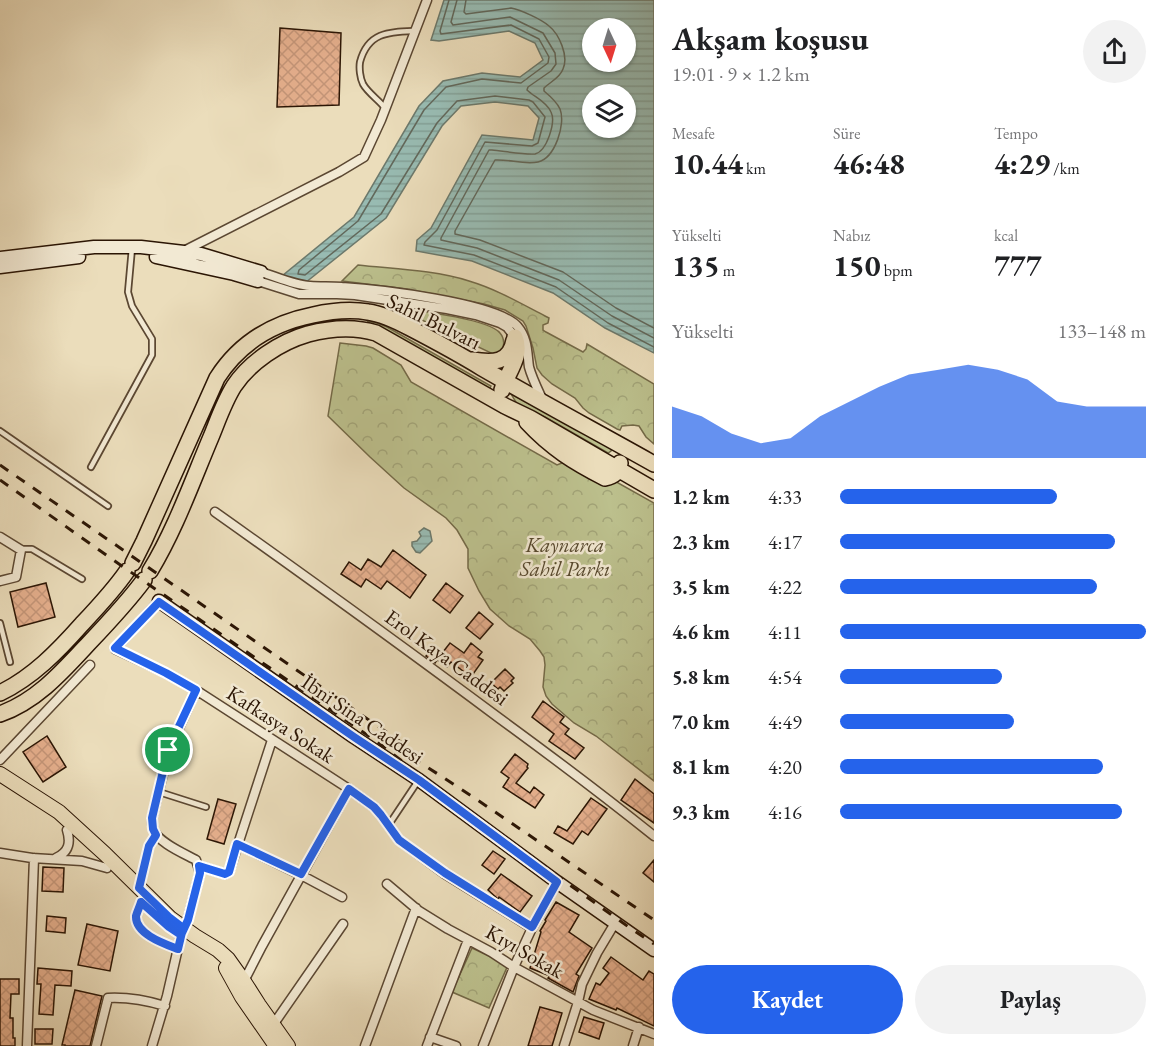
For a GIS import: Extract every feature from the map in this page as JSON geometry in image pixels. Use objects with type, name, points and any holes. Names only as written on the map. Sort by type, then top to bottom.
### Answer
[{"type":"highway","name":"Sahil Bulvarı","points":[[0,693],[21,682],[35,671],[63,645],[108,596],[130,567],[144,542],[217,378],[242,348],[261,334],[288,321],[333,311],[368,312],[388,317],[654,464]]},
{"type":"highway","name":"Sahil Bulvarı","points":[[0,714],[22,705],[51,682],[133,595],[147,575],[169,534],[234,387],[263,357],[289,342],[332,329],[367,330],[376,333],[517,412],[539,435],[588,469],[605,478],[614,476],[618,470]]},
{"type":"highway","points":[[466,359],[487,362],[501,360],[510,352],[515,337]]},
{"type":"highway","points":[[502,404],[505,381],[517,356],[515,337]]},
{"type":"highway","points":[[624,448],[618,470],[654,490]]},
{"type":"main road","points":[[0,774],[59,812],[105,854],[140,895]]},
{"type":"main road","points":[[0,783],[56,821],[107,868],[170,918],[181,938],[217,958],[226,968],[242,997],[276,1046]]},
{"type":"main road","points":[[181,938],[218,950],[228,959],[288,1046]]},
{"type":"street","points":[[181,252],[364,157],[386,108],[427,0]]},
{"type":"street","points":[[0,258],[78,249],[181,252],[211,256],[293,292],[355,295],[447,309],[500,323],[507,327],[515,337]]},
{"type":"street","points":[[0,267],[132,250],[234,274],[310,286],[343,287],[428,298],[490,311],[506,317],[524,336],[530,370],[544,404]]},
{"type":"street","name":"Erol Kaya Caddesi","points":[[215,512],[432,668],[654,836]]},
{"type":"street","points":[[0,537],[21,550],[16,576],[0,580]]},
{"type":"street","name":"İbni Sina Caddesi","points":[[115,648],[159,602],[419,780],[654,950]]},
{"type":"street","name":"Kafkasya Sokak","points":[[115,648],[196,690],[349,789],[374,807],[399,840],[445,873],[532,927]]},
{"type":"street","points":[[0,760],[90,665]]},
{"type":"street","points":[[152,1046],[165,1006],[181,938],[200,873],[196,860],[156,835],[152,818],[168,750],[196,690]]},
{"type":"street","points":[[199,866],[225,874],[229,872],[272,740]]},
{"type":"street","points":[[244,981],[349,789]]},
{"type":"street","points":[[52,859],[66,851],[70,838],[67,830]]},
{"type":"street","points":[[237,844],[301,874],[342,897]]},
{"type":"street","points":[[0,853],[82,861],[107,868]]},
{"type":"street","points":[[27,1046],[34,858]]},
{"type":"street","points":[[483,1046],[532,927],[557,882]]},
{"type":"street","name":"Kıyı Sokak","points":[[387,884],[416,908],[514,967],[593,1010],[654,1034]]},
{"type":"street","points":[[364,1046],[416,908]]},
{"type":"street","points":[[273,1025],[343,924]]},
{"type":"street","points":[[564,1046],[582,984],[597,952],[615,924]]},
{"type":"street","points":[[456,1046],[428,1042],[468,940]]},
{"type":"street","points":[[96,1046],[108,998],[141,999],[165,1006]]},
{"type":"street","points":[[633,1046],[639,1027]]},
{"type":"lane","points":[[386,108],[363,84],[359,67],[363,51],[374,38],[392,32],[415,31]]},
{"type":"lane","points":[[91,466],[152,355],[152,339],[132,306],[128,292],[132,250]]},
{"type":"lane","points":[[0,431],[108,506]]},
{"type":"lane","points":[[18,548],[32,549],[82,579]]},
{"type":"lane","points":[[0,623],[10,662]]},
{"type":"lane","points":[[388,826],[419,780]]},
{"type":"lane","points":[[159,792],[206,807]]},
{"type":"lane","points":[[156,835],[149,846],[136,916],[140,927],[164,944],[181,938]]},
{"type":"green space","points":[[358,265],[456,277],[498,292],[549,318],[548,323],[543,325],[543,330],[546,332],[583,352],[587,344],[654,384],[654,444],[639,426],[622,426],[620,430],[617,429],[589,413],[575,398],[552,384],[537,368],[533,348],[523,321],[505,310],[407,289],[342,281]]},
{"type":"green space","points":[[404,309],[455,317],[494,328],[503,338],[502,351],[493,354],[405,312]]},
{"type":"green space","points":[[368,321],[387,327],[491,386],[489,390],[377,326],[367,323]]},
{"type":"green space","name":"Kaynarca Sahil Parkı","points":[[340,343],[373,348],[401,365],[411,382],[557,465],[567,461],[604,475],[654,503],[654,781],[596,736],[574,723],[552,704],[543,687],[544,657],[530,639],[509,626],[490,609],[468,568],[468,549],[457,530],[446,518],[404,488],[328,416]]},
{"type":"green space","points":[[511,394],[612,448],[611,451],[608,453],[545,417],[517,404]]},
{"type":"green space","points":[[472,948],[508,965],[489,1008],[452,992]]},
{"type":"water","points":[[444,0],[654,0],[654,353],[605,328],[553,293],[472,261],[416,251],[417,240],[431,228],[482,135],[533,140],[539,118],[528,106],[495,102],[461,106],[442,126],[386,218],[305,283],[282,276],[354,217],[419,106],[443,81],[482,73],[520,77],[543,60],[535,43],[509,31],[439,41],[431,40]]},
{"type":"water","points":[[424,528],[430,531],[432,541],[420,553],[416,552],[412,542],[417,541],[421,536],[419,532]]},
{"type":"building","points":[[280,28],[341,33],[339,105],[277,107]]},
{"type":"building","points":[[393,550],[426,575],[410,598],[387,581],[381,589],[366,579],[361,587],[341,574],[349,562],[361,570],[368,559],[381,567]]},
{"type":"building","points":[[46,583],[55,617],[18,627],[10,592]]},
{"type":"building","points":[[446,583],[463,596],[450,613],[433,600]]},
{"type":"building","points":[[479,612],[493,624],[480,639],[466,628]]},
{"type":"building","points":[[450,643],[464,653],[471,643],[482,652],[478,657],[483,660],[471,677],[451,662],[447,667],[437,660],[435,663],[426,656],[433,645],[443,652]]},
{"type":"building","points":[[505,669],[514,678],[511,681],[513,683],[504,691],[491,683]]},
{"type":"building","points":[[543,701],[564,717],[560,722],[569,729],[565,734],[584,748],[575,759],[549,741],[554,734],[532,717]]},
{"type":"building","points":[[47,736],[66,767],[43,782],[23,752]]},
{"type":"building","points":[[515,754],[528,764],[528,768],[516,783],[530,793],[534,787],[544,795],[535,808],[503,787],[509,778],[501,772]]},
{"type":"building","points":[[635,779],[654,794],[654,823],[621,800]]},
{"type":"building","points":[[591,798],[607,809],[588,835],[582,831],[573,844],[554,833],[558,826],[567,831]]},
{"type":"building","points":[[218,799],[236,804],[224,844],[207,839]]},
{"type":"building","points":[[493,851],[505,859],[494,874],[482,865]]},
{"type":"building","points":[[654,860],[654,882],[643,873]]},
{"type":"building","points":[[43,867],[64,868],[63,892],[42,891]]},
{"type":"building","points":[[501,874],[532,896],[520,912],[488,890]]},
{"type":"building","points":[[556,902],[579,915],[569,932],[592,948],[576,974],[579,976],[573,992],[548,978],[550,976],[530,968],[540,931]]},
{"type":"building","points":[[47,916],[66,918],[65,933],[46,931]]},
{"type":"building","points":[[87,924],[118,931],[110,971],[78,965]]},
{"type":"building","points":[[611,957],[643,980],[649,971],[654,974],[654,1026],[617,1008],[616,1010],[589,999],[596,983],[600,985],[609,973],[603,968]]},
{"type":"building","points":[[38,968],[72,971],[71,986],[55,985],[53,1015],[39,1014],[41,984],[37,984]]},
{"type":"building","points":[[0,979],[19,979],[19,994],[11,994],[10,1018],[13,1018],[15,1046],[0,1046]]},
{"type":"building","points":[[75,990],[102,996],[90,1046],[62,1045]]},
{"type":"building","points":[[540,1007],[562,1013],[552,1046],[528,1046]]},
{"type":"building","points":[[584,1017],[604,1023],[599,1039],[579,1032]]},
{"type":"building","points":[[35,1029],[53,1029],[52,1044],[35,1044]]},
{"type":"railway","points":[[0,465],[408,747]]},
{"type":"railway","points":[[0,480],[376,741],[465,810],[654,944]]},
{"type":"railway","points":[[395,746],[654,920]]},
{"type":"route","points":[[168,750],[152,818],[156,835],[149,846],[139,888],[183,928],[178,949],[153,938],[140,927],[136,916],[141,902],[181,935],[183,928],[188,920],[200,873],[199,866],[218,873],[229,872],[237,844],[301,874],[349,789],[374,807],[399,840],[475,893],[532,927],[557,882],[419,780],[159,602],[115,648],[196,690],[168,750]]}]
